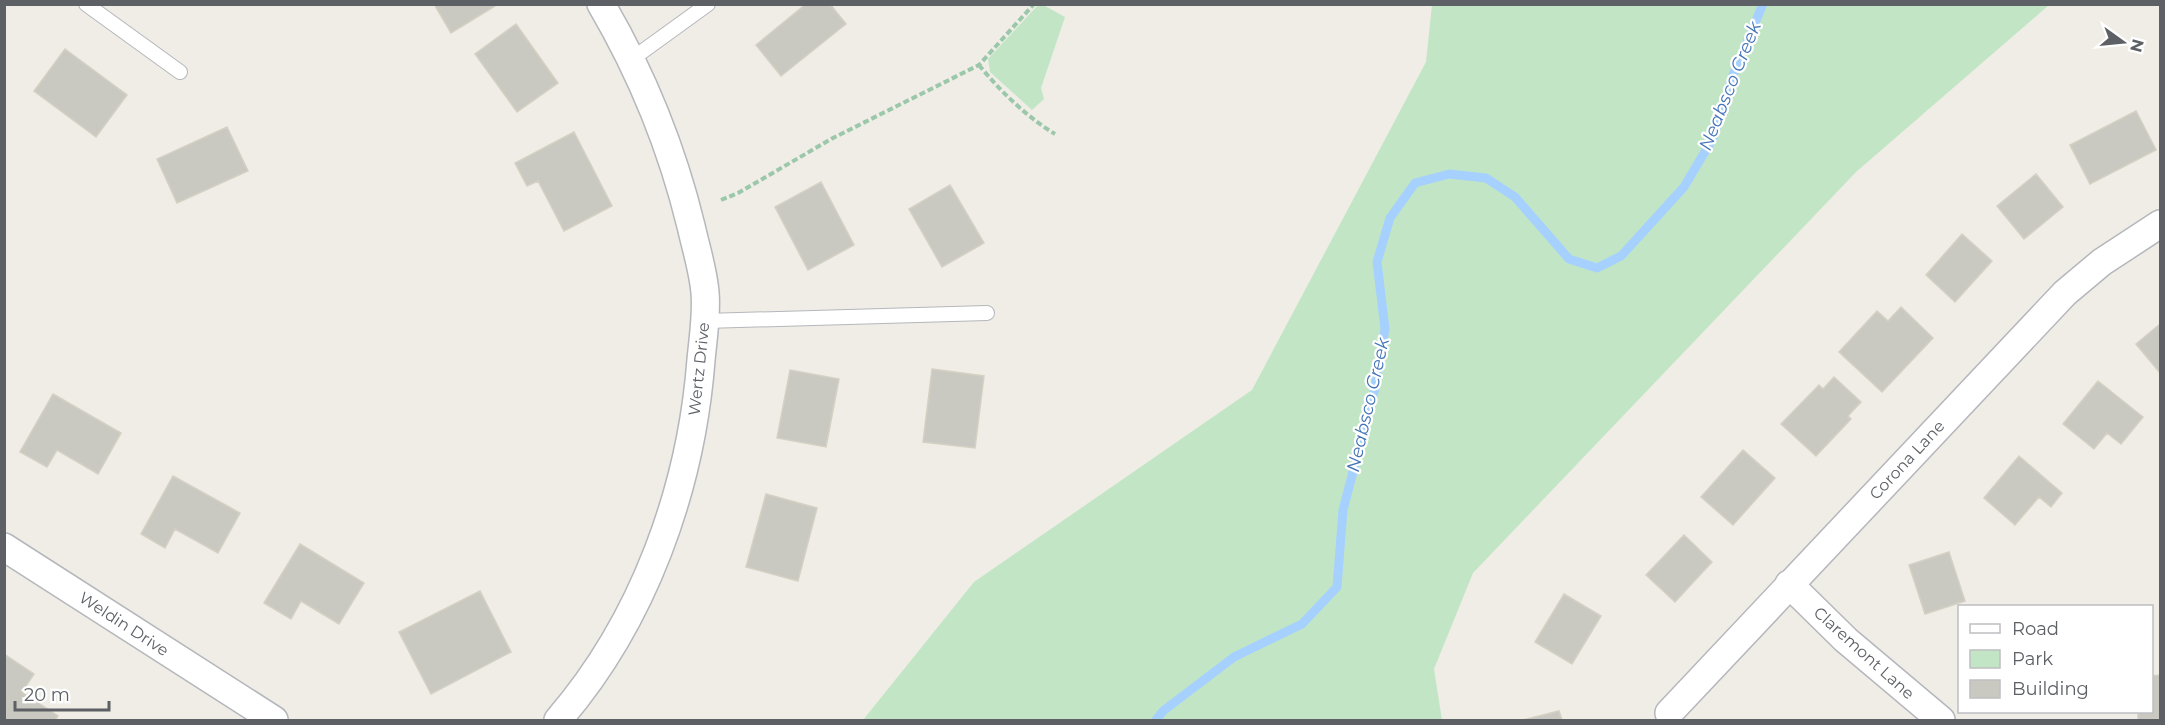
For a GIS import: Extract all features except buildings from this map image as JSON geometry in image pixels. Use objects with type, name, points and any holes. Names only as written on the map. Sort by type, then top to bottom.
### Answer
[{"type":"street","name":"Wertz Drive","points":[[558,720],[580,695],[611,647],[644,584],[670,517],[689,449],[699,392],[705,321],[705,293],[700,262],[681,187],[662,128],[632,59],[601,4]]},
{"type":"street","name":"Corona Lane","points":[[1669,713],[2065,293],[2102,262],[2160,224]]},
{"type":"street","name":"Weldin Drive","points":[[4,547],[274,720]]},
{"type":"street","name":"Claremont Lane","points":[[1789,584],[1846,640],[1941,720]]},
{"type":"lane","points":[[86,4],[180,72]]},
{"type":"lane","points":[[632,59],[708,4]]},
{"type":"lane","points":[[705,321],[987,313]]},
{"type":"path","points":[[721,200],[738,193],[833,138],[979,65],[1034,4]]},
{"type":"path","points":[[979,65],[1041,125],[1055,134]]},
{"type":"green space","points":[[1038,5],[1045,6],[1065,17],[1041,88],[1044,99],[1032,110],[990,72],[988,59]]},
{"type":"green space","points":[[1432,5],[2049,5],[1856,172],[1473,573],[1434,669],[1442,720],[863,720],[974,582],[1252,390],[1426,62]]},
{"type":"waterway","name":"Neabsco Creek","points":[[1156,720],[1163,711],[1234,657],[1302,624],[1337,587],[1343,510],[1375,388],[1385,329],[1377,262],[1390,218],[1415,183],[1449,174],[1486,178],[1515,197],[1569,259],[1597,268],[1621,256],[1684,187],[1713,138],[1733,75],[1763,4]]}]
